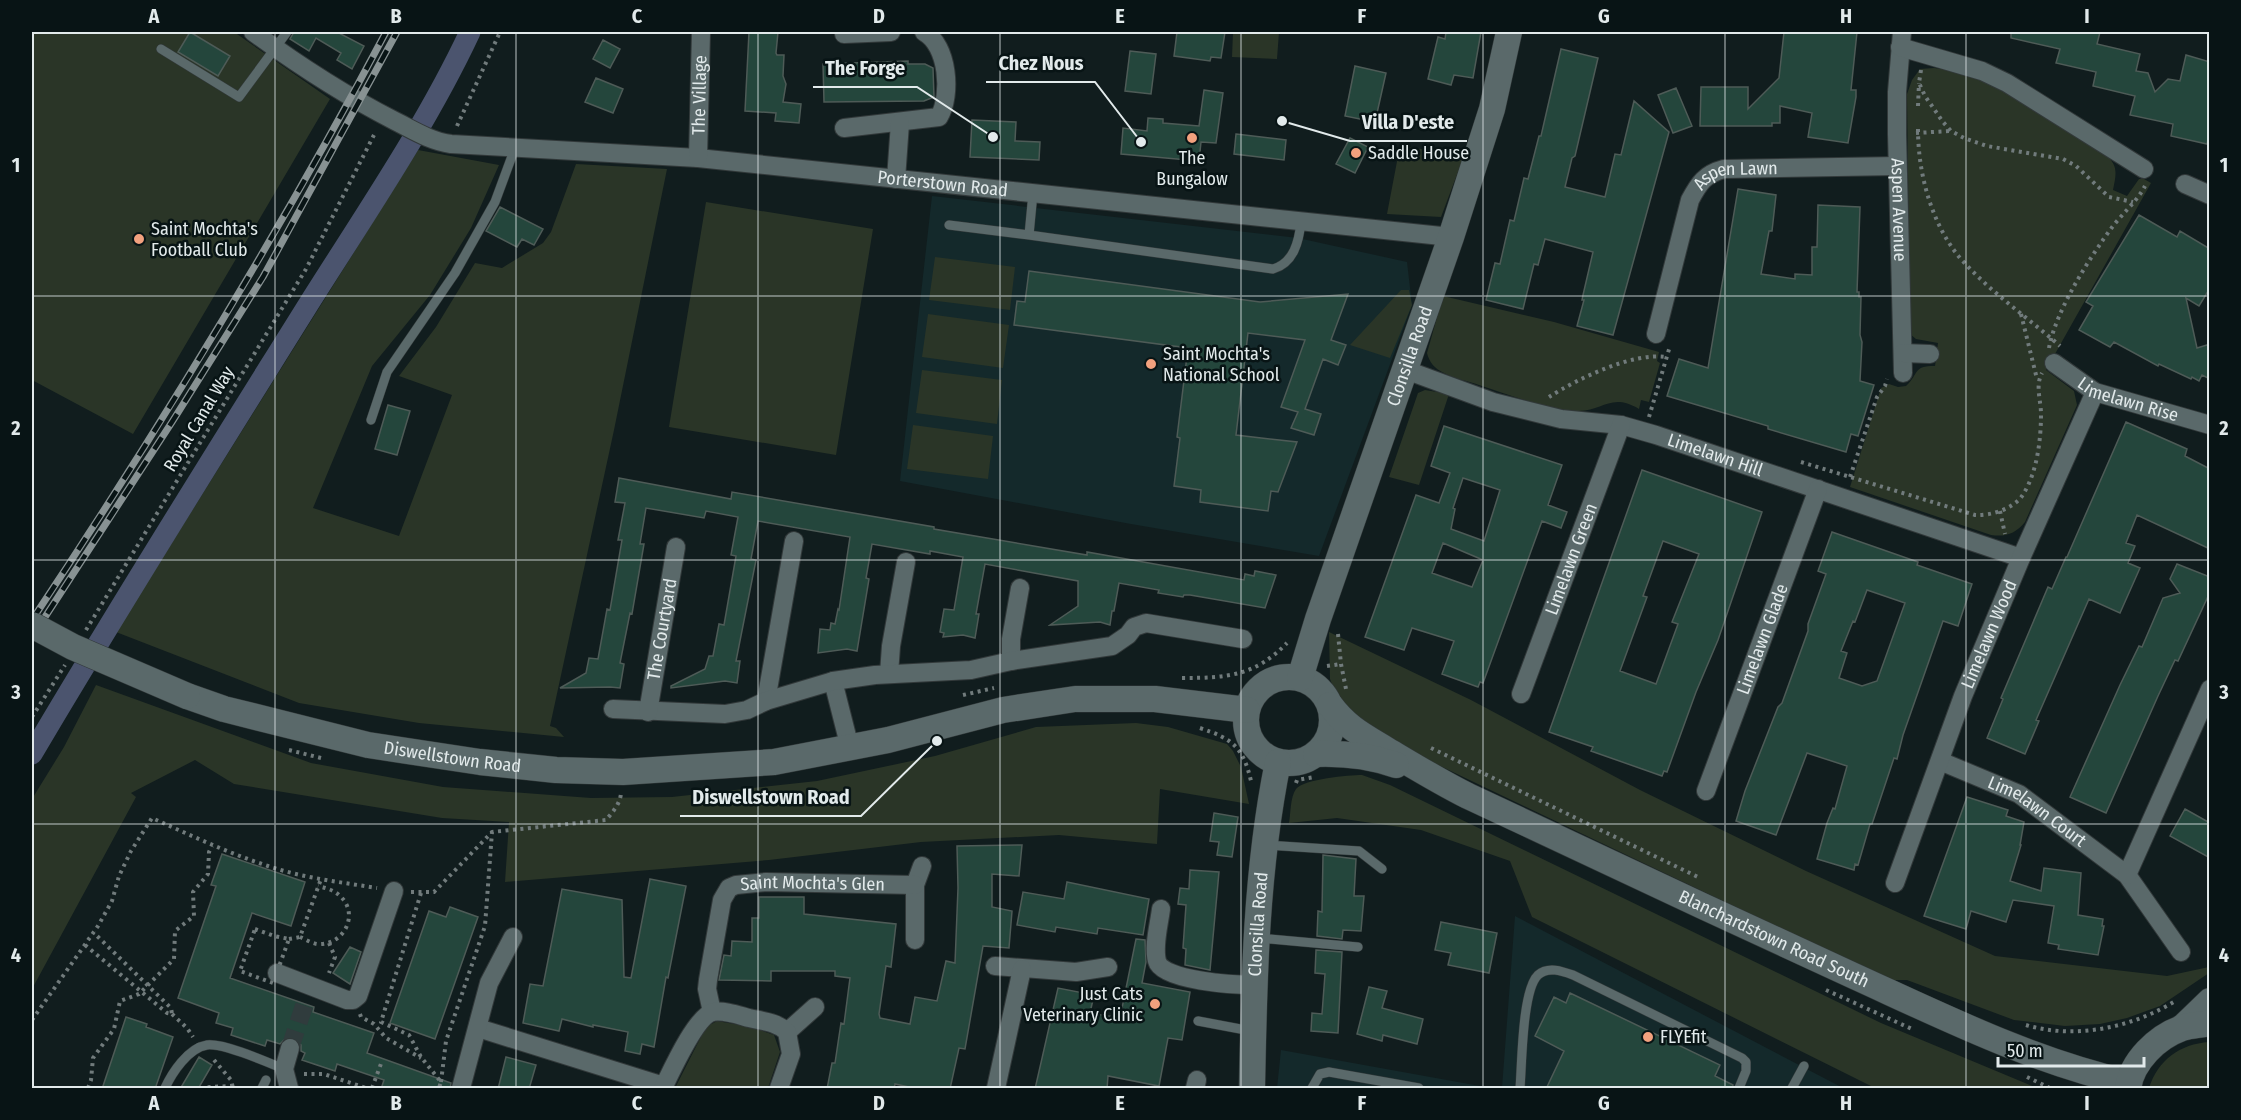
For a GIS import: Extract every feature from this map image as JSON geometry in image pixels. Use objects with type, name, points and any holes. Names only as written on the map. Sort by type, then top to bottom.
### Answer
[{"type":"main road","name":"Clonsilla Road","points":[[1300,678],[1322,608],[1451,237],[1492,109],[1509,32]]},
{"type":"main road","name":"Diswellstown Road","points":[[32,625],[73,647],[187,696],[224,709],[368,745],[480,762],[556,770],[623,772],[774,762],[850,748],[1004,710],[1075,699],[1163,699],[1247,710]]},
{"type":"main road","points":[[1300,678],[1313,684],[1323,693],[1338,698],[1331,732],[1317,765],[1305,761],[1292,764],[1278,762],[1266,757],[1249,737],[1246,723],[1247,710],[1252,698],[1261,687],[1280,679],[1300,678]]},
{"type":"main road","name":"Blanchardstown Road South","points":[[1338,698],[1341,720],[1427,775],[1758,933],[1993,1039],[2128,1086]]},
{"type":"main road","name":"Blanchardstown Road South","points":[[1317,765],[1340,753],[1387,762],[1427,775]]},
{"type":"main road","name":"Clonsilla Road","points":[[1252,1089],[1254,985],[1264,845],[1278,762]]},
{"type":"main road","points":[[2128,1086],[2140,1059],[2159,1040],[2183,1027],[2210,1001]]},
{"type":"main road","points":[[2183,1027],[2210,1023]]},
{"type":"street","points":[[253,32],[276,49]]},
{"type":"street","name":"The Village","points":[[698,158],[701,32]]},
{"type":"street","points":[[844,34],[891,32]]},
{"type":"street","points":[[844,129],[939,117],[944,108],[947,83],[940,47],[932,36],[924,32]]},
{"type":"street","name":"Aspen Avenue","points":[[1901,39],[1922,53],[1982,71],[2007,83],[2144,169]]},
{"type":"street","name":"Aspen Avenue","points":[[1895,371],[1904,353],[1897,166],[1901,39]]},
{"type":"street","name":"Porterstown Road","points":[[276,49],[351,98],[432,140],[451,144],[698,158],[1451,237]]},
{"type":"street","points":[[896,179],[900,123]]},
{"type":"street","name":"Aspen Lawn","points":[[1664,337],[1690,200],[1699,183],[1711,172],[1724,169],[1897,166]]},
{"type":"street","points":[[2185,184],[2210,195]]},
{"type":"street","points":[[1904,353],[1930,354]]},
{"type":"street","name":"Limelawn Rise","points":[[2053,358],[2095,392],[2210,425]]},
{"type":"street","name":"Limelawn Hill","points":[[1406,370],[1493,402],[1561,419],[1621,425],[1645,432],[2021,558]]},
{"type":"street","name":"Limelawn Wood","points":[[1895,883],[1963,696],[2095,392]]},
{"type":"street","name":"Limelawn Green","points":[[1521,694],[1621,425]]},
{"type":"street","name":"Limelawn Glade","points":[[1706,791],[1818,489]]},
{"type":"street","points":[[766,701],[794,541]]},
{"type":"street","name":"The Courtyard","points":[[648,712],[676,547]]},
{"type":"street","points":[[889,674],[891,646],[906,561]]},
{"type":"street","points":[[1011,662],[1011,639],[1020,588]]},
{"type":"street","points":[[613,709],[725,714],[747,710],[766,701],[833,681],[889,674],[971,670],[1112,646],[1128,635],[1134,627],[1146,623],[1243,639]]},
{"type":"street","points":[[833,681],[850,748]]},
{"type":"street","points":[[2127,875],[2210,689]]},
{"type":"street","name":"Limelawn Court","points":[[1940,761],[2019,795],[2127,875],[2181,952]]},
{"type":"street","points":[[915,940],[915,885],[922,866]]},
{"type":"street","name":"Saint Mochta's Glen","points":[[712,1012],[707,989],[708,980],[722,900],[729,888],[736,885],[766,882],[915,885]]},
{"type":"street","points":[[277,973],[313,994],[353,1000],[358,996],[394,891]]},
{"type":"street","points":[[1161,909],[1156,949],[1157,963],[1162,969],[1172,975],[1230,984],[1254,985]]},
{"type":"street","points":[[461,1089],[489,983],[513,937]]},
{"type":"street","points":[[995,966],[1076,972],[1108,966]]},
{"type":"street","points":[[996,1089],[1022,969]]},
{"type":"street","points":[[787,1032],[815,1007]]},
{"type":"street","points":[[478,1028],[664,1087],[699,1022],[712,1012],[726,1013],[777,1024],[787,1032],[791,1054],[778,1089]]},
{"type":"street","points":[[286,1077],[290,1048]]},
{"type":"lane","points":[[160,49],[239,97],[287,32]]},
{"type":"lane","points":[[371,420],[387,372],[455,273],[495,202],[515,148]]},
{"type":"lane","points":[[1029,235],[1033,193]]},
{"type":"lane","points":[[949,225],[1273,269],[1283,265],[1299,243],[1301,222]]},
{"type":"lane","points":[[1264,845],[1359,850],[1382,869]]},
{"type":"lane","points":[[1257,938],[1358,947]]},
{"type":"lane","points":[[1520,1089],[1527,1000],[1538,975],[1546,970],[1573,975],[1742,1058],[1746,1062],[1746,1071],[1739,1089]]},
{"type":"lane","points":[[1198,1022],[1253,1032]]},
{"type":"lane","points":[[165,1089],[190,1052],[207,1045],[225,1047],[286,1077]]},
{"type":"lane","points":[[1792,1089],[1804,1066]]},
{"type":"lane","points":[[1312,1089],[1320,1074],[1329,1072],[1419,1089]]},
{"type":"path","points":[[456,130],[500,32]]},
{"type":"path","points":[[1918,112],[1922,53]]},
{"type":"path","points":[[1919,83],[1932,107],[1952,131]]},
{"type":"path","points":[[1918,123],[1926,190],[1932,209],[1950,243],[1971,269],[2051,337],[2053,358]]},
{"type":"path","name":"Royal Canal Way","points":[[81,640],[306,269],[377,129]]},
{"type":"path","points":[[1897,134],[1952,131],[1987,146],[2063,159],[2076,166],[2109,197],[2133,202]]},
{"type":"path","points":[[2038,381],[2053,358],[2051,337],[2084,269],[2103,239],[2133,202],[2139,198],[2148,179],[2144,169]]},
{"type":"path","points":[[1794,460],[1975,515],[1986,516],[2000,511],[2021,498],[2036,461],[2041,413],[2038,381],[2021,313]]},
{"type":"path","points":[[1645,432],[1666,357],[1664,337]]},
{"type":"path","points":[[1534,412],[1550,396],[1610,367],[1651,356],[1666,357]]},
{"type":"path","points":[[1850,477],[1877,397],[1895,371]]},
{"type":"path","points":[[1650,413],[1657,417]]},
{"type":"path","points":[[1338,625],[1341,664],[1338,698]]},
{"type":"path","points":[[1173,678],[1220,678],[1243,673],[1257,668],[1289,641]]},
{"type":"path","points":[[32,717],[69,660]]},
{"type":"path","points":[[1199,728],[1233,742],[1240,750],[1247,765],[1252,783]]},
{"type":"path","points":[[1291,790],[1297,780],[1317,765]]},
{"type":"path","points":[[32,1020],[94,933],[112,901],[119,876],[131,851],[152,818],[269,867],[321,879],[394,891],[434,892],[492,832],[606,820],[621,797],[623,772]]},
{"type":"path","points":[[439,1089],[446,1041],[485,926],[492,832]]},
{"type":"path","points":[[88,1089],[93,1058],[114,1029],[120,1001],[141,992],[174,959],[176,931],[194,916],[193,892],[208,874],[209,852],[212,845]]},
{"type":"path","points":[[300,937],[321,879]]},
{"type":"path","points":[[290,939],[273,983],[240,971],[255,929],[290,939],[300,937],[313,943],[329,943],[342,935],[349,914],[347,906],[338,893],[318,886]]},
{"type":"path","points":[[422,892],[381,1022],[409,1035],[422,1058],[441,1082]]},
{"type":"path","points":[[85,945],[141,992],[172,1014],[171,1008],[94,933]]},
{"type":"path","points":[[313,994],[335,957],[329,943]]},
{"type":"path","points":[[2030,1027],[2069,1030],[2109,1027],[2145,1017],[2180,998]]},
{"type":"path","points":[[353,1000],[361,1017],[374,1024],[386,1038],[422,1058]]},
{"type":"path","points":[[372,1089],[382,1061]]},
{"type":"path","points":[[286,1077],[324,1074],[366,1089]]},
{"type":"path","points":[[2025,1076],[2050,1089]]},
{"type":"path","points":[[208,1089],[209,1087],[232,1086]]},
{"type":"shaded area","name":"Saint Mochta's National School","points":[[932,196],[1298,238],[1407,262],[1412,305],[1319,556],[900,481]]},
{"type":"shaded area","points":[[1515,916],[1843,1088],[1502,1088]]},
{"type":"shaded area","points":[[1281,1050],[1491,1088],[1277,1088]]},
{"type":"green space","name":"Saint Mochta's Football Club","points":[[32,32],[234,32],[330,99],[133,434],[32,380]]},
{"type":"green space","points":[[1233,32],[1279,32],[1277,59],[1232,57]]},
{"type":"green space","points":[[1934,68],[1956,72],[2001,89],[2045,114],[2105,154],[2114,166],[2113,190],[2127,196],[2139,179],[2151,183],[2046,370],[2074,391],[2077,405],[2025,522],[2014,532],[2001,536],[1991,535],[1850,487],[1881,388],[1889,384],[1898,387],[1906,386],[1919,369],[1935,366],[1938,343],[1916,339],[1910,334],[1907,94],[1912,80],[1920,69]]},
{"type":"green space","points":[[1403,146],[1464,156],[1441,217],[1387,214],[1399,151]]},
{"type":"green space","points":[[418,150],[499,165],[471,228],[430,295],[372,366],[313,508],[399,536],[452,395],[399,376],[436,327],[475,263],[502,268],[543,243],[551,232],[576,164],[667,169],[550,726],[556,728],[564,737],[419,723],[299,703],[116,632]]},
{"type":"green space","points":[[706,202],[873,229],[836,455],[669,427]]},
{"type":"green space","points":[[935,257],[1015,267],[1010,310],[929,300]]},
{"type":"green space","points":[[1401,290],[1409,290],[1412,305],[1390,358],[1350,345]]},
{"type":"green space","points":[[1443,296],[1554,322],[1659,352],[1657,361],[1660,363],[1649,402],[1641,400],[1639,409],[1629,404],[1613,402],[1586,411],[1566,410],[1528,401],[1448,375],[1435,367],[1427,353]]},
{"type":"green space","points":[[928,314],[1009,325],[1003,368],[922,357]]},
{"type":"green space","points":[[922,370],[1002,380],[997,424],[916,413]]},
{"type":"green space","points":[[1425,390],[1449,394],[1419,485],[1389,477],[1418,393]]},
{"type":"green space","points":[[913,425],[993,436],[988,479],[907,469]]},
{"type":"green space","points":[[1329,632],[1471,700],[1640,790],[1806,871],[1995,956],[2167,976],[2209,967],[2209,973],[2160,1006],[2127,1018],[2100,1024],[2065,1026],[2014,1020],[1907,980],[1888,980],[1365,730],[1337,697],[1330,679]]},
{"type":"green space","points":[[96,685],[311,763],[443,787],[591,798],[672,797],[817,781],[935,756],[1036,727],[1136,723],[1168,727],[1227,744],[1241,767],[1249,804],[1160,789],[1157,844],[1059,835],[921,842],[769,860],[505,882],[509,822],[442,818],[234,784],[195,760],[131,793],[136,797],[32,989],[32,799],[64,747]]},
{"type":"green space","points":[[1362,775],[1390,785],[1881,1023],[2037,1088],[1875,1088],[1532,917],[1510,861],[1421,830],[1337,818],[1289,823],[1296,789],[1327,778]]},
{"type":"green space","points":[[717,1021],[752,1027],[774,1035],[780,1052],[768,1088],[675,1088],[706,1027]]},
{"type":"green space","points":[[2209,1042],[2209,1088],[2149,1088],[2158,1069],[2172,1055],[2189,1046]]},
{"type":"building","points":[[190,32],[230,56],[218,76],[178,52]]},
{"type":"building","points":[[294,32],[337,32],[364,46],[352,69],[337,60],[341,53],[316,38],[309,51],[290,39]]},
{"type":"building","points":[[749,32],[778,32],[776,53],[784,55],[783,76],[786,84],[783,102],[801,104],[799,123],[775,121],[776,113],[745,111]]},
{"type":"building","points":[[1177,32],[1225,32],[1221,58],[1211,57],[1210,61],[1174,56]]},
{"type":"building","points":[[1446,32],[1481,32],[1473,78],[1454,75],[1451,85],[1428,79],[1438,37],[1445,39]]},
{"type":"building","points":[[1784,32],[1857,32],[1851,90],[1856,90],[1856,97],[1848,143],[1808,137],[1812,113],[1780,106],[1780,123],[1772,123],[1772,126],[1700,126],[1701,87],[1748,87],[1748,109],[1779,78]]},
{"type":"building","points":[[2011,32],[2100,32],[2097,44],[2140,54],[2136,71],[2148,73],[2155,92],[2168,79],[2180,81],[2186,55],[2210,62],[2210,132],[2207,144],[2171,136],[2173,124],[2130,115],[2135,96],[2093,86],[2096,72],[2056,63],[2060,49],[2011,38]]},
{"type":"building","points":[[603,40],[620,49],[610,68],[593,59]]},
{"type":"building","points":[[1561,49],[1598,58],[1575,156],[1572,158],[1565,187],[1605,197],[1615,154],[1621,155],[1634,101],[1669,132],[1613,335],[1577,326],[1593,252],[1545,239],[1538,265],[1534,264],[1523,309],[1486,300],[1495,263],[1500,264],[1510,220],[1514,221],[1524,178],[1528,179],[1539,136],[1541,136]]},
{"type":"building","points":[[1130,51],[1156,54],[1151,94],[1125,91]]},
{"type":"building","points":[[908,61],[908,64],[925,64],[933,68],[934,97],[924,101],[824,102],[823,64]]},
{"type":"building","points":[[1355,66],[1386,73],[1375,122],[1345,116]]},
{"type":"building","points":[[596,78],[623,89],[613,113],[585,102]]},
{"type":"building","points":[[1676,88],[1692,126],[1673,133],[1658,95]]},
{"type":"building","points":[[1204,90],[1223,93],[1216,143],[1201,142],[1199,161],[1121,154],[1123,128],[1147,131],[1148,118],[1163,119],[1163,123],[1199,126]]},
{"type":"building","points":[[972,120],[1016,122],[1015,141],[1040,142],[1039,160],[970,157]]},
{"type":"building","points":[[1236,134],[1286,140],[1284,160],[1234,154]]},
{"type":"building","name":"Saddle House","points":[[1350,138],[1368,147],[1355,173],[1336,164]]},
{"type":"building","points":[[1738,189],[1776,195],[1772,231],[1769,231],[1761,274],[1795,279],[1795,274],[1812,275],[1812,247],[1817,247],[1818,205],[1860,207],[1857,292],[1861,297],[1860,381],[1874,385],[1858,436],[1851,434],[1846,452],[1667,396],[1679,359],[1708,368]]},
{"type":"building","points":[[500,207],[543,229],[534,245],[522,239],[517,247],[486,231]]},
{"type":"building","points":[[2139,215],[2177,237],[2180,231],[2210,249],[2210,288],[2199,306],[2186,298],[2197,348],[2210,344],[2210,379],[2202,375],[2199,381],[2192,377],[2191,379],[2159,364],[2158,366],[2114,342],[2110,347],[2079,330],[2093,306],[2086,302]]},
{"type":"building","points":[[1029,271],[1260,302],[1348,294],[1331,340],[1346,345],[1338,365],[1323,359],[1305,409],[1321,414],[1314,435],[1291,428],[1298,412],[1281,407],[1305,340],[1248,333],[1236,435],[1297,442],[1278,492],[1271,491],[1268,511],[1200,502],[1201,490],[1174,486],[1180,438],[1177,437],[1188,348],[1014,325],[1017,301],[1025,302]]},
{"type":"building","points":[[388,405],[410,411],[397,455],[375,449]]},
{"type":"building","points":[[2126,422],[2187,449],[2185,456],[2210,469],[2210,549],[2137,515],[2126,543],[2135,546],[2128,563],[2140,568],[2120,613],[2089,599],[2036,720],[2039,721],[2025,754],[1987,738],[2003,699],[2001,698],[2048,587],[2052,589]]},
{"type":"building","points":[[1444,426],[1562,465],[1548,505],[1567,512],[1561,528],[1542,521],[1483,683],[1480,682],[1478,687],[1442,674],[1454,641],[1412,628],[1404,650],[1365,637],[1416,495],[1439,503],[1450,473],[1431,466]],"holes":[[[1463,478],[1500,490],[1484,541],[1451,529],[1455,509],[1453,508]],[[1443,543],[1483,560],[1472,587],[1432,573]]]},
{"type":"building","points":[[1642,470],[1762,512],[1718,640],[1667,772],[1664,771],[1662,776],[1591,751],[1593,747],[1549,732]],"holes":[[[1663,541],[1699,554],[1672,622],[1678,624],[1656,684],[1620,671],[1647,597],[1643,596]]]},
{"type":"building","points":[[619,478],[731,499],[732,492],[934,527],[934,529],[1087,555],[1087,552],[1244,580],[1245,574],[1254,576],[1255,571],[1276,575],[1265,608],[1190,595],[1183,597],[1158,593],[1159,590],[1119,583],[1110,625],[1100,622],[1050,625],[1078,606],[1078,581],[985,564],[976,614],[979,614],[975,638],[963,635],[943,637],[944,633],[940,632],[944,609],[954,610],[963,557],[872,544],[866,578],[869,579],[857,651],[847,649],[818,653],[820,629],[830,630],[831,623],[835,624],[839,610],[850,537],[758,521],[751,559],[756,560],[736,661],[740,661],[737,683],[725,681],[671,688],[705,669],[709,656],[713,656],[719,624],[724,625],[736,556],[731,555],[738,517],[706,511],[704,518],[646,508],[640,544],[644,544],[632,614],[630,613],[620,663],[624,664],[620,688],[560,688],[586,673],[589,658],[598,659],[607,609],[610,610],[622,540],[618,540],[625,503],[615,502]]},
{"type":"building","points":[[1832,532],[1918,562],[1917,565],[1972,584],[1958,626],[1943,621],[1903,735],[1897,759],[1894,758],[1858,865],[1855,864],[1854,870],[1817,859],[1847,766],[1807,753],[1776,835],[1736,821],[1745,791],[1778,707],[1782,703],[1808,631],[1808,624],[1826,574],[1818,571]],"holes":[[[1867,590],[1905,603],[1877,681],[1862,686],[1839,678],[1847,653],[1841,651]]]},
{"type":"building","points":[[2177,564],[2210,577],[2210,592],[2178,661],[2175,660],[2158,696],[2106,813],[2070,797],[2120,685],[2139,646],[2142,647],[2163,598],[2180,593],[2170,579]]},
{"type":"building","points":[[1967,797],[2008,810],[2006,816],[2024,822],[2021,845],[2010,881],[2041,891],[2044,868],[2081,873],[2078,915],[2103,919],[2102,926],[2104,926],[2098,955],[2058,949],[2059,945],[2048,943],[2054,906],[2013,900],[2006,922],[1971,911],[1966,929],[1924,916]]},
{"type":"building","points":[[2185,809],[2210,823],[2210,858],[2170,836]]},
{"type":"building","points":[[1214,813],[1238,817],[1232,857],[1217,855],[1219,842],[1210,841]]},
{"type":"building","points":[[1022,845],[1019,876],[992,874],[992,907],[1012,911],[1009,948],[983,946],[965,1049],[959,1048],[950,1089],[918,1089],[895,1084],[894,1089],[827,1089],[832,1063],[835,1063],[841,1023],[844,1024],[850,978],[835,976],[835,971],[771,971],[771,981],[719,980],[724,955],[731,956],[732,941],[752,942],[752,918],[759,918],[759,897],[804,897],[804,914],[896,924],[891,967],[886,966],[879,1014],[880,1018],[910,1024],[915,997],[937,1001],[946,961],[955,963],[957,846]]},
{"type":"building","points":[[222,854],[305,882],[291,926],[252,913],[230,978],[314,1007],[313,1012],[374,1033],[367,1053],[451,1083],[450,1089],[381,1089],[384,1080],[337,1064],[335,1071],[302,1060],[305,1053],[301,1051],[301,1045],[294,1037],[287,1037],[280,1044],[267,1040],[265,1046],[231,1035],[233,1028],[216,1023],[219,1013],[178,998],[216,886],[211,885]]},
{"type":"building","points":[[1323,855],[1356,859],[1354,896],[1364,896],[1361,931],[1343,930],[1342,939],[1317,936],[1318,911],[1322,912]]},
{"type":"building","points":[[1190,870],[1219,872],[1210,970],[1185,965],[1186,949],[1183,948],[1186,905],[1178,904],[1180,888],[1189,889]]},
{"type":"building","points":[[650,879],[686,886],[668,978],[666,977],[654,1047],[642,1044],[640,1054],[625,1051],[628,1032],[593,1025],[593,1027],[562,1019],[559,1031],[523,1023],[530,984],[543,986],[562,889],[622,900],[624,977],[631,978]]},
{"type":"building","points":[[1067,882],[1149,899],[1143,935],[1098,928],[1097,934],[1056,927],[1055,932],[1017,925],[1023,892],[1064,899]]},
{"type":"building","points":[[450,907],[478,917],[435,1039],[390,1023],[429,911],[446,917]]},
{"type":"building","points":[[1441,922],[1497,933],[1489,973],[1448,965],[1451,953],[1435,950]]},
{"type":"building","points":[[1136,939],[1145,940],[1146,962],[1142,983],[1190,992],[1182,1040],[1168,1038],[1159,1086],[1108,1076],[1107,1089],[1035,1089],[1058,988],[1094,995],[1090,1013],[1120,1018]]},
{"type":"building","points":[[350,947],[361,952],[350,984],[333,973]]},
{"type":"building","points":[[1316,950],[1342,952],[1338,1033],[1311,1031],[1312,1013],[1322,1014],[1325,974],[1315,973]]},
{"type":"building","points":[[1369,987],[1387,991],[1382,1008],[1423,1019],[1417,1044],[1383,1035],[1382,1041],[1357,1034]]},
{"type":"building","points":[[1570,993],[1720,1065],[1715,1076],[1733,1085],[1732,1089],[1546,1089],[1564,1051],[1535,1036],[1554,997],[1566,1003]]},
{"type":"building","points":[[126,1017],[173,1037],[155,1089],[102,1089]]},
{"type":"building","points":[[199,1057],[212,1065],[198,1089],[180,1089]]},
{"type":"building","points":[[506,1057],[536,1065],[529,1089],[498,1089]]},
{"type":"waterway","points":[[32,754],[168,529],[394,170],[434,102],[470,32]]},
{"type":"tunnel","points":[[290,1048],[305,1003]]},
{"type":"railway","points":[[32,620],[126,476],[216,330],[303,182],[386,32]]},
{"type":"railway","points":[[32,637],[263,277],[397,32]]},
{"type":"place","name":"Villa D'este","points":[[1282,121]]},
{"type":"place","name":"The Forge","points":[[993,137]]},
{"type":"place","name":"The Bungalow","points":[[1192,138]]},
{"type":"place","name":"Chez Nous","points":[[1141,142]]},
{"type":"place","name":"Saddle House","points":[[1356,153]]},
{"type":"place","name":"Saint Mochta's Football Club","points":[[139,239]]},
{"type":"place","name":"Saint Mochta's National School","points":[[1151,364]]},
{"type":"place","name":"Diswellstown Road","points":[[937,741]]},
{"type":"place","name":"Just Cats Veterinary Clinic","points":[[1155,1004]]},
{"type":"place","name":"FLYEfit","points":[[1648,1037]]}]
